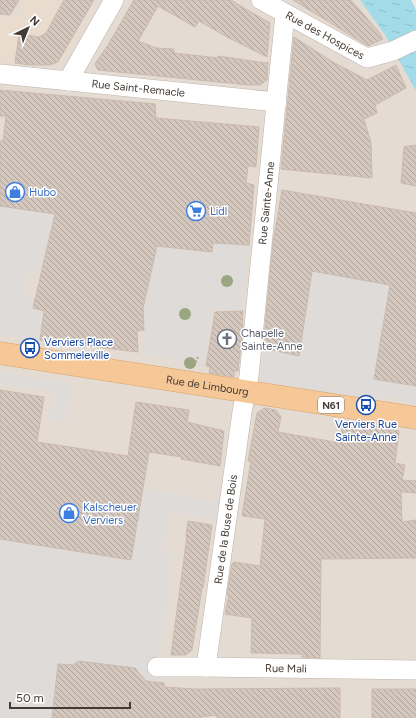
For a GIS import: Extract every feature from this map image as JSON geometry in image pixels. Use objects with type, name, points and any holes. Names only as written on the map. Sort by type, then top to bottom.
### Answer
[{"type":"main road","name":"Rue de Limbourg","points":[[0,353],[416,418]]},
{"type":"street","points":[[68,81],[114,0]]},
{"type":"street","name":"Rue des Hospices","points":[[260,0],[367,58],[392,51],[416,40]]},
{"type":"street","name":"Rue Sainte-Anne","points":[[245,392],[249,376],[285,14]]},
{"type":"street","name":"Rue Saint-Remacle","points":[[0,74],[277,102]]},
{"type":"street","name":"Rue de la Buse de Bois","points":[[206,667],[245,392]]},
{"type":"street","name":"Rue Mali","points":[[157,667],[416,670]]},
{"type":"shaded area","points":[[0,0],[360,0],[385,35],[416,91],[416,718],[0,718]]},
{"type":"shaded area","points":[[26,0],[80,0],[94,8],[60,64],[49,67],[0,62],[0,17],[17,17]]},
{"type":"shaded area","points":[[0,206],[55,214],[41,272],[30,269],[24,297],[35,299],[33,308],[44,311],[40,340],[0,335]]},
{"type":"shaded area","points":[[160,232],[203,242],[249,245],[242,311],[213,309],[204,366],[142,353],[144,330],[143,308]]},
{"type":"shaded area","points":[[312,271],[390,285],[374,379],[416,386],[416,404],[373,394],[373,402],[263,383],[261,373],[262,348],[299,355]]},
{"type":"shaded area","points":[[0,372],[71,384],[65,422],[49,419],[53,392],[0,383]]},
{"type":"shaded area","points":[[142,488],[229,503],[226,522],[176,512],[172,512],[168,515],[162,552],[173,555],[157,667],[164,683],[139,680],[139,673],[135,668],[78,661],[73,665],[58,664],[52,718],[0,718],[0,539],[131,560]]},
{"type":"water","points":[[360,0],[411,0],[416,10],[416,91],[385,35]]},
{"type":"building","points":[[0,0],[19,0],[10,15],[0,14]]},
{"type":"building","points":[[64,0],[94,0],[58,62],[50,65],[15,63],[19,34],[39,37],[46,33]]},
{"type":"building","points":[[134,0],[231,0],[270,23],[267,57],[199,21],[195,27],[158,6],[138,41],[156,48],[174,49],[174,53],[218,58],[218,56],[266,63],[268,62],[267,80],[260,85],[249,85],[98,70],[95,64],[108,45]]},
{"type":"building","points":[[293,0],[351,0],[379,32],[383,39],[368,46]]},
{"type":"building","points":[[294,37],[333,62],[367,80],[396,65],[406,88],[375,105],[377,113],[364,119],[371,143],[372,178],[281,169]]},
{"type":"building","points":[[0,90],[155,104],[156,118],[259,127],[256,167],[248,166],[246,183],[254,185],[249,245],[213,243],[212,252],[157,246],[143,308],[144,330],[137,331],[138,352],[40,340],[44,311],[33,308],[55,214],[0,206],[0,141],[3,141],[6,116],[0,116]]},
{"type":"building","points":[[416,145],[416,186],[401,183],[404,147]]},
{"type":"building","points":[[282,190],[416,213],[416,386],[374,379],[390,285],[312,271],[299,356],[263,348],[273,243]]},
{"type":"building","name":"Chapelle Sainte-Anne","points":[[243,311],[238,371],[234,371],[234,377],[209,373],[210,367],[206,366],[215,312]]},
{"type":"building","name":"Kalscheuer Verviers","points":[[0,390],[44,397],[37,442],[128,456],[136,402],[189,410],[187,422],[224,431],[220,466],[181,459],[182,457],[149,452],[131,560],[0,539]]},
{"type":"building","points":[[264,408],[276,410],[281,417],[278,432],[340,443],[342,428],[363,431],[364,424],[399,431],[395,463],[405,465],[402,480],[416,481],[416,493],[401,492],[402,522],[416,520],[416,558],[321,559],[320,658],[302,657],[302,654],[251,653],[252,618],[225,614],[229,595],[227,595],[232,564],[234,562],[260,566],[265,519],[242,516],[251,461],[248,461],[257,413]]},
{"type":"building","points":[[188,521],[212,525],[192,650],[186,655],[171,655],[187,536]]},
{"type":"building","points":[[78,661],[135,668],[146,681],[164,683],[164,687],[194,689],[340,688],[340,718],[217,718],[217,715],[195,718],[52,718],[58,664],[73,665]]},
{"type":"building","points":[[372,689],[416,689],[416,718],[372,718]]},
{"type":"place","name":"Hubo","points":[[15,192]]},
{"type":"place","name":"Lidl","points":[[196,211]]},
{"type":"place","name":"Chapelle Sainte-Anne","points":[[227,339]]},
{"type":"place","name":"Verviers Place Sommeleville","points":[[30,348]]},
{"type":"place","name":"Verviers Rue Sainte-Anne","points":[[366,405]]},
{"type":"place","name":"Kalscheuer Verviers","points":[[69,513]]}]
